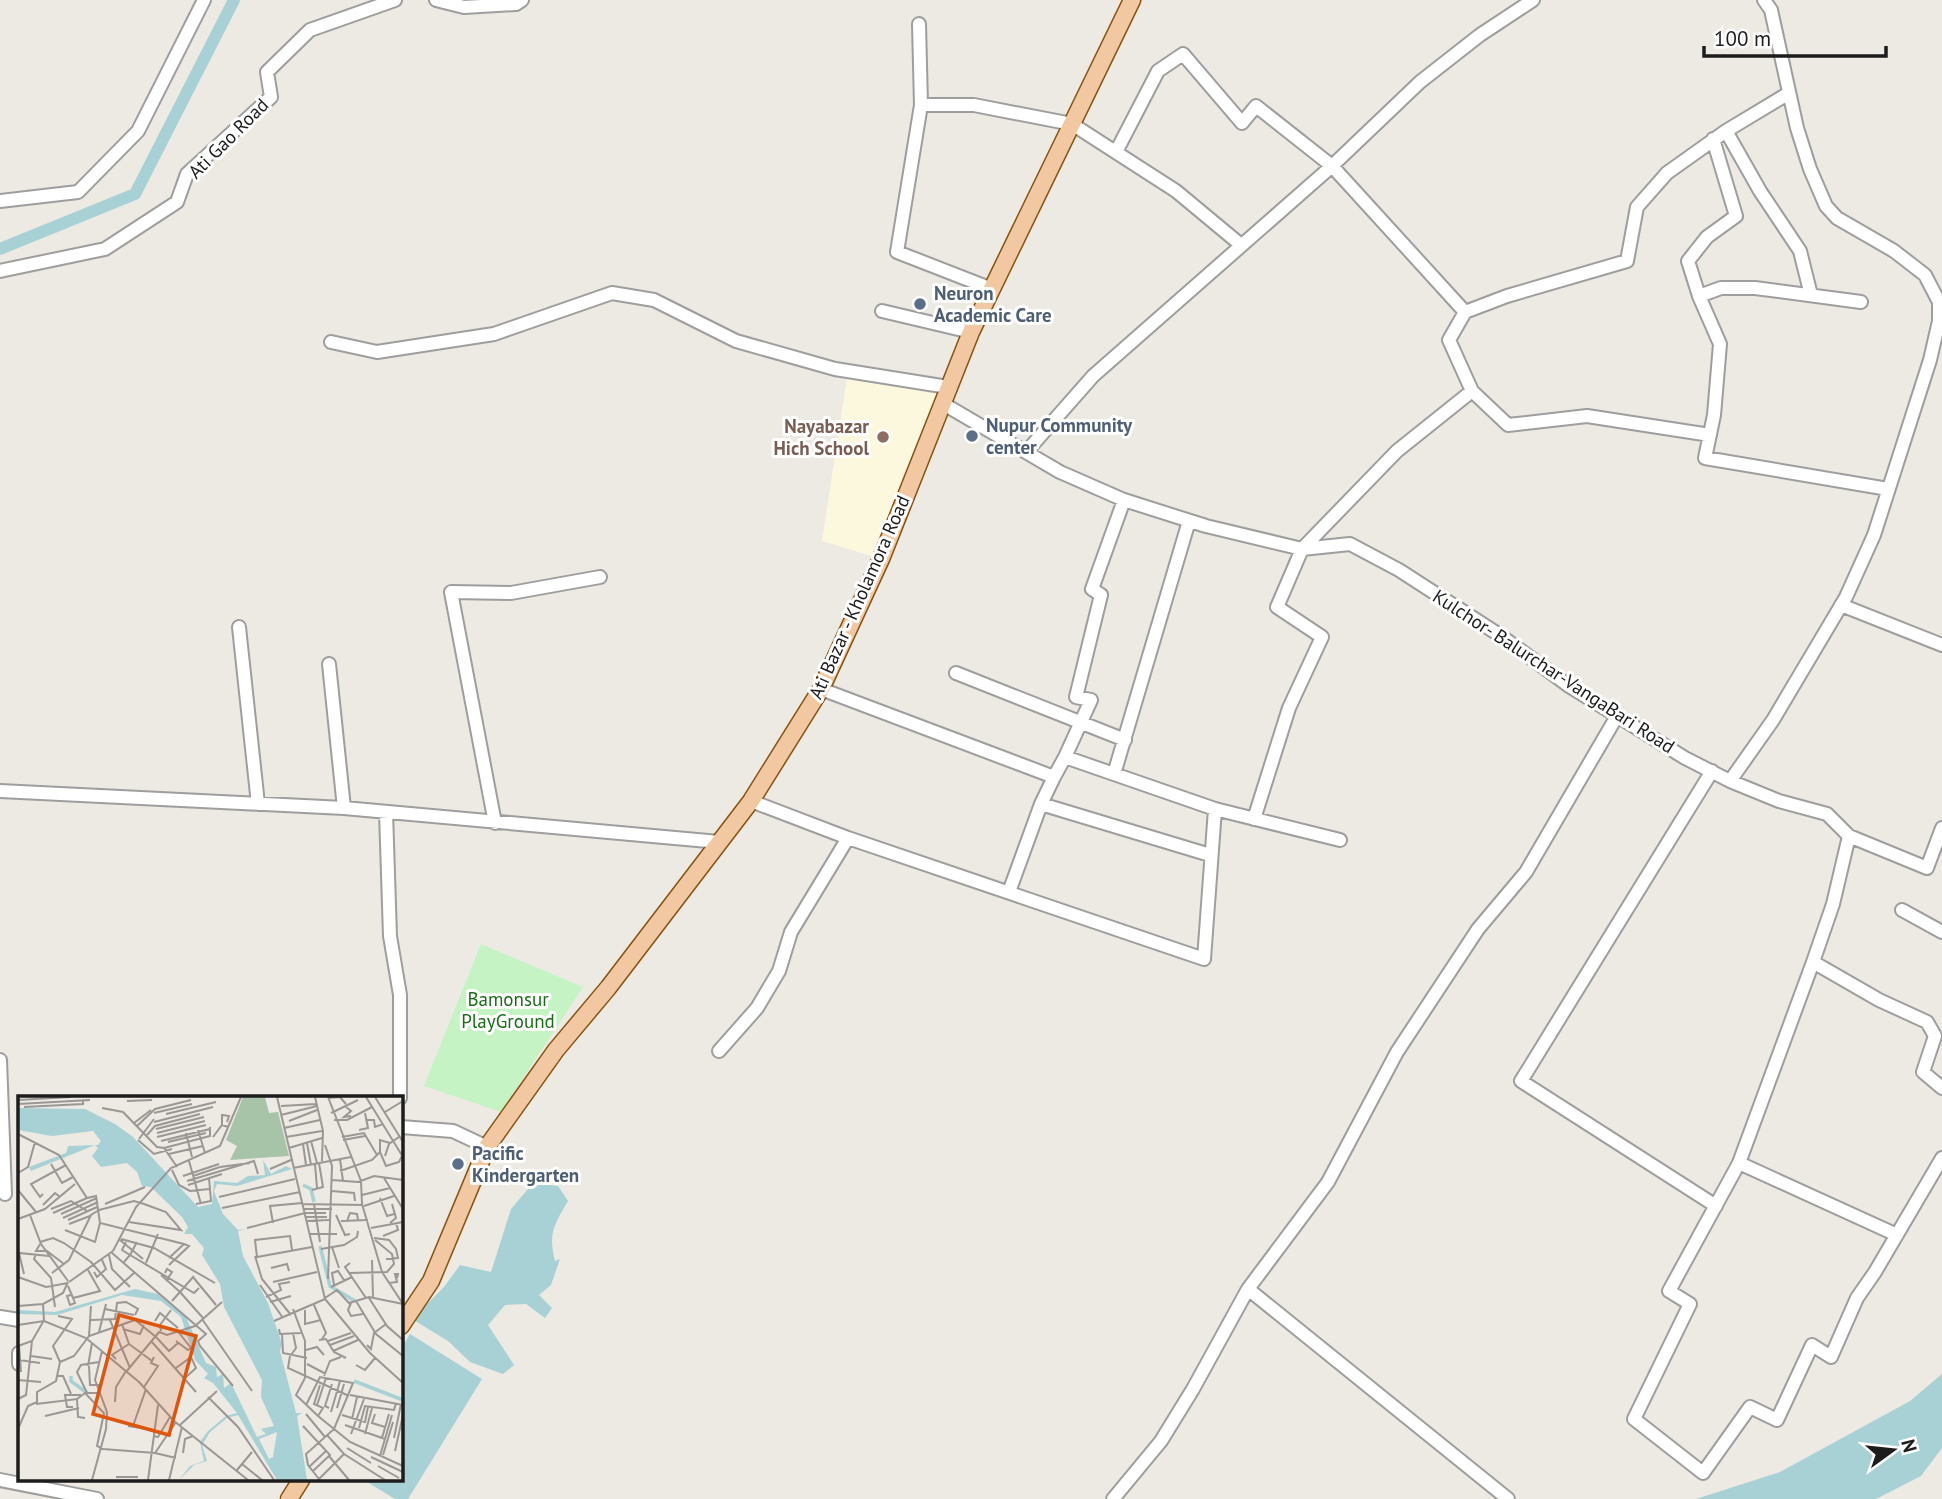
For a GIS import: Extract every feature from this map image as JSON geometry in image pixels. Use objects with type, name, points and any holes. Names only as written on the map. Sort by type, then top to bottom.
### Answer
[{"type":"main road","name":"Ati Bazar - Kholamora Road","points":[[402,1324],[432,1281],[486,1147],[556,1050],[608,988],[751,801],[821,690],[881,559],[971,331],[1132,0]]},
{"type":"main road","points":[[289,1499],[300,1482]]},
{"type":"street","points":[[0,201],[78,192],[138,131],[204,0]]},
{"type":"street","name":"Ati Gao Road","points":[[0,271],[104,249],[177,202],[187,174],[271,97],[267,72],[310,30],[395,0]]},
{"type":"street","points":[[436,0],[464,7],[516,4],[522,0]]},
{"type":"street","points":[[1027,452],[1093,376],[1332,166],[1420,82],[1480,35],[1533,0]]},
{"type":"street","points":[[1730,781],[1773,720],[1842,605],[1874,535],[1941,322],[1939,302],[1925,275],[1894,251],[1837,218],[1826,206],[1810,169],[1789,93],[1771,10],[1764,0]]},
{"type":"street","points":[[919,24],[921,105],[897,252],[992,289]]},
{"type":"street","points":[[1116,152],[1158,71],[1183,54],[1242,123],[1256,106],[1332,166],[1465,312]]},
{"type":"street","points":[[1710,435],[1587,416],[1508,425],[1472,391],[1449,340],[1465,312],[1507,296],[1628,261],[1637,207],[1667,173],[1713,139],[1789,93]]},
{"type":"street","points":[[921,105],[974,105],[1072,124],[1176,191],[1241,245]]},
{"type":"street","points":[[1726,131],[1760,191],[1800,251],[1811,295]]},
{"type":"street","points":[[1713,139],[1736,216],[1707,237],[1688,261],[1699,296],[1720,344],[1714,415],[1705,458],[1888,489]]},
{"type":"street","points":[[1699,296],[1721,288],[1755,288],[1861,302]]},
{"type":"street","points":[[331,342],[377,352],[494,334],[612,293],[654,300],[737,341],[835,369],[948,387]]},
{"type":"street","points":[[882,310],[971,331]]},
{"type":"street","points":[[1254,819],[1289,708],[1322,637],[1277,607],[1302,549],[1397,451],[1472,391]]},
{"type":"street","name":"Kulchor- Balurchar-VangaBari Road","points":[[942,403],[1060,472],[1124,500],[1189,521],[1302,549],[1350,544],[1399,570],[1501,636],[1569,686],[1618,716],[1730,781],[1779,801],[1827,814],[1849,836],[1927,868],[1942,828]]},
{"type":"street","points":[[1010,892],[1041,804],[1091,700],[1076,697],[1101,595],[1092,589],[1124,500]]},
{"type":"street","points":[[1114,774],[1189,521]]},
{"type":"street","points":[[495,823],[451,592],[511,593],[600,577]]},
{"type":"street","points":[[1842,605],[1942,645]]},
{"type":"street","points":[[239,627],[258,804]]},
{"type":"street","points":[[329,664],[344,808]]},
{"type":"street","points":[[956,673],[1125,740]]},
{"type":"street","points":[[821,690],[1054,777]]},
{"type":"street","points":[[1113,1499],[1161,1441],[1248,1289],[1328,1182],[1397,1052],[1478,929],[1526,872],[1618,716]]},
{"type":"street","points":[[1065,757],[1215,809],[1340,840]]},
{"type":"street","points":[[1712,771],[1521,1080],[1716,1206]]},
{"type":"street","points":[[0,791],[344,808],[719,842]]},
{"type":"street","points":[[751,801],[848,838],[1204,959],[1215,809]]},
{"type":"street","points":[[1041,804],[1210,855]]},
{"type":"street","points":[[386,812],[390,936],[400,995],[400,1096]]},
{"type":"street","points":[[1849,836],[1833,904],[1739,1163],[1669,1290],[1690,1304],[1634,1419],[1703,1473],[1750,1407],[1777,1420],[1812,1345],[1831,1357],[1857,1298],[1942,1158]]},
{"type":"street","points":[[719,1051],[757,1008],[779,971],[792,932],[848,838]]},
{"type":"street","points":[[1902,910],[1942,932]]},
{"type":"street","points":[[1813,962],[1879,1000],[1927,1022],[1935,1036],[1923,1072],[1942,1088]]},
{"type":"street","points":[[0,1060],[3,1194]]},
{"type":"street","points":[[402,1127],[453,1131],[486,1147]]},
{"type":"street","points":[[1739,1163],[1897,1234]]},
{"type":"street","points":[[1248,1289],[1507,1499]]},
{"type":"street","points":[[0,1317],[18,1320]]},
{"type":"street","points":[[0,1480],[97,1499]]},
{"type":"shaded area","name":"Nayabazar Hich School","points":[[848,371],[948,387],[881,559],[822,541]]},
{"type":"green space","name":"Bamonsur PlayGround","points":[[481,944],[583,987],[501,1112],[424,1086]]},
{"type":"water","points":[[533,1183],[558,1186],[568,1201],[552,1236],[555,1261],[560,1259],[551,1285],[539,1295],[552,1308],[545,1318],[526,1304],[505,1305],[488,1325],[514,1365],[503,1374],[470,1362],[448,1341],[412,1319],[444,1287],[460,1265],[491,1272],[511,1209]]},
{"type":"water","points":[[410,1334],[482,1379],[408,1499],[395,1499],[367,1482],[402,1482],[402,1347]]},
{"type":"water","points":[[1942,1374],[1942,1448],[1921,1476],[1876,1499],[1696,1499],[1780,1472],[1910,1401]]},
{"type":"waterway","points":[[0,249],[135,194],[234,0]]},
{"type":"place","name":"Neuron Academic Care","points":[[920,304]]},
{"type":"place","name":"Nupur Community center","points":[[972,436]]},
{"type":"place","name":"Nayabazar Hich School","points":[[883,437]]},
{"type":"place","name":"Pacific Kindergarten","points":[[458,1164]]}]
